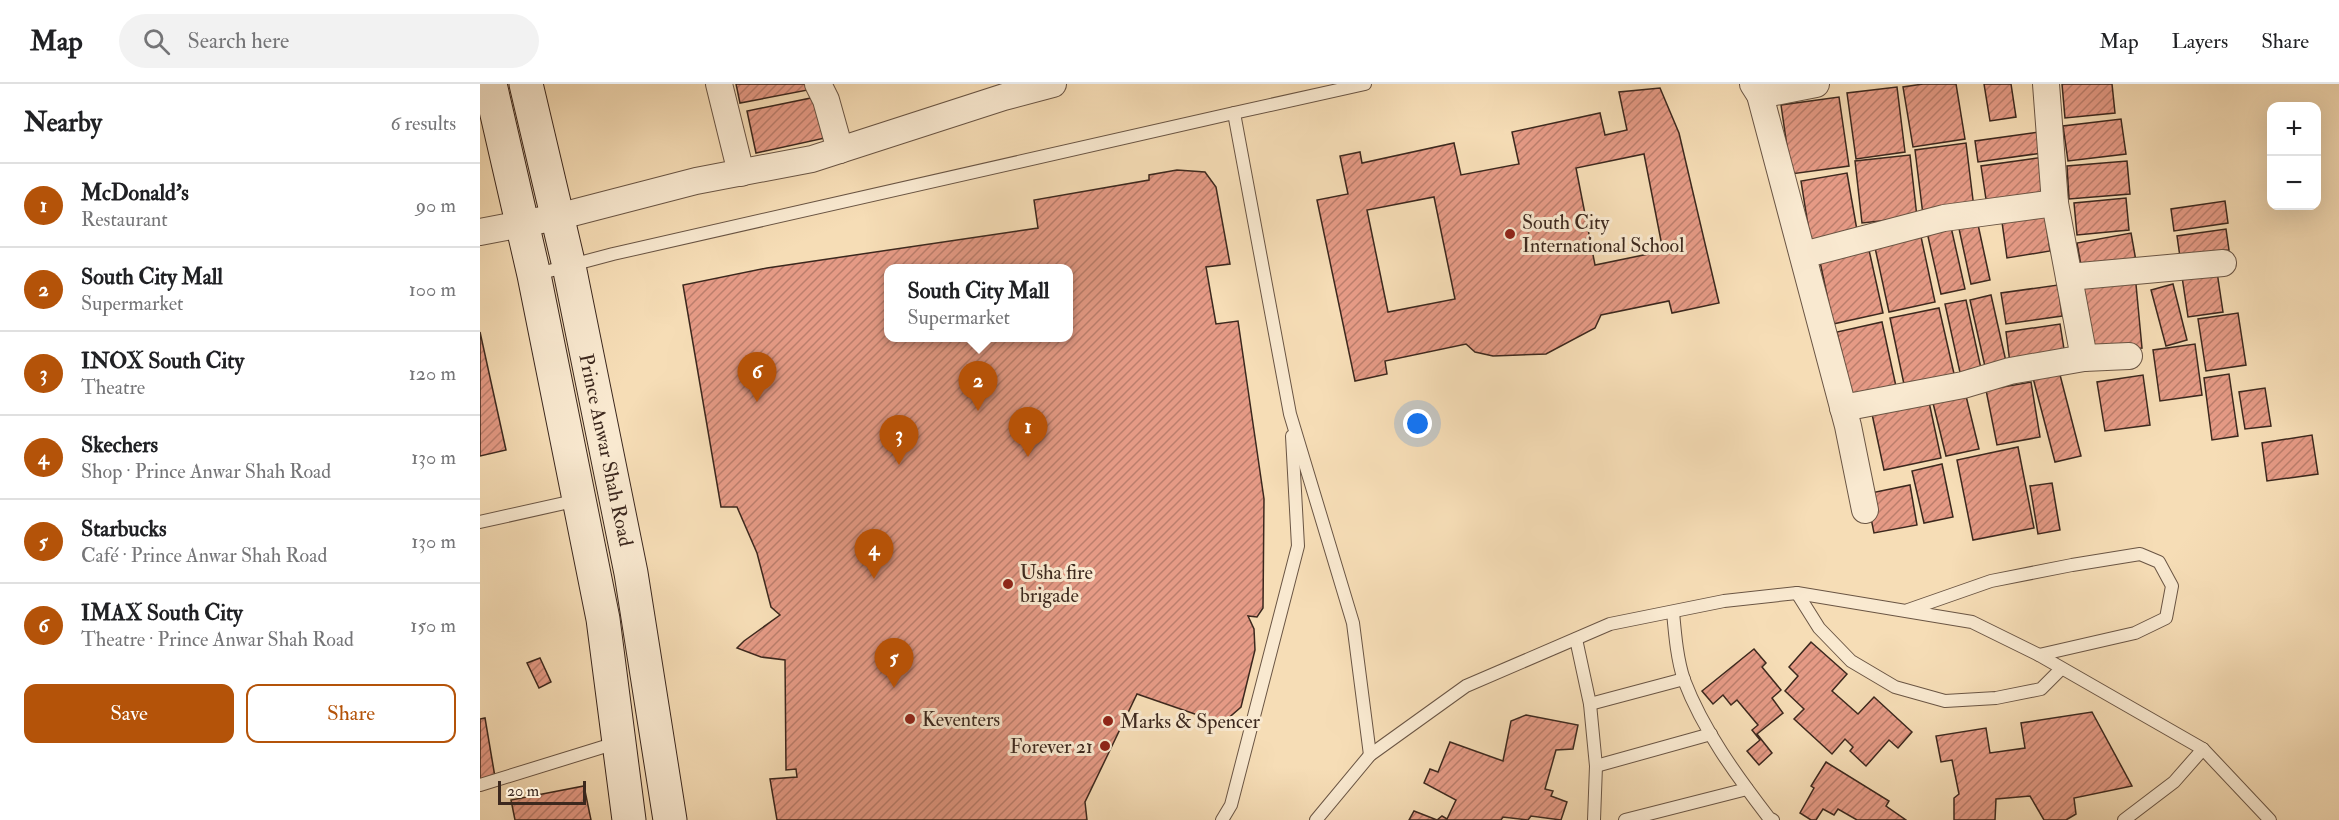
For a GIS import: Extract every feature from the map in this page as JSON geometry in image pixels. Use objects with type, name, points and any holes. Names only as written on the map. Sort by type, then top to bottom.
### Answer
[{"type":"main road","name":"Prince Anwar Shah Road","points":[[490,84],[534,275],[603,619],[629,820]]},
{"type":"main road","name":"Prince Anwar Shah Road","points":[[526,84],[569,266],[639,615],[670,820]]},
{"type":"street","points":[[719,84],[741,173]]},
{"type":"street","points":[[818,84],[840,150]]},
{"type":"street","points":[[480,232],[557,217],[696,181],[812,159],[1004,97],[1053,84]]},
{"type":"street","points":[[1816,84],[1757,89],[1843,408],[1865,510]]},
{"type":"street","points":[[2046,84],[2055,203],[2084,358]]},
{"type":"street","points":[[1803,255],[1944,218],[2055,203]]},
{"type":"street","points":[[2068,277],[2223,263]]},
{"type":"street","points":[[1843,408],[1964,386],[2010,371],[2084,358],[2128,356]]},
{"type":"lane","points":[[534,275],[624,251],[1365,84]]},
{"type":"lane","points":[[1234,113],[1290,414],[1353,623],[1370,755]]},
{"type":"lane","points":[[1222,820],[1231,805],[1298,546],[1290,414]]},
{"type":"lane","points":[[480,522],[580,500]]},
{"type":"lane","points":[[1906,610],[1991,581],[2072,565],[2140,554],[2159,562],[2172,586],[2166,618],[2135,633],[2039,655]]},
{"type":"lane","points":[[1316,820],[1370,755],[1466,686],[1610,624],[1724,601],[1797,593],[1972,621],[2039,655],[2203,749],[2270,820]]},
{"type":"lane","points":[[1797,593],[1819,628],[1851,661],[1894,687],[1946,701],[1996,698],[2042,689],[2061,669]]},
{"type":"lane","points":[[1673,612],[1676,643],[1684,679],[1711,735],[1747,789],[1773,820]]},
{"type":"lane","points":[[1576,639],[1590,704],[1596,766],[1594,820]]},
{"type":"lane","points":[[1590,704],[1684,679]]},
{"type":"lane","points":[[1596,766],[1711,735]]},
{"type":"lane","points":[[480,785],[619,742]]},
{"type":"lane","points":[[2124,820],[2174,782],[2203,749]]},
{"type":"lane","points":[[1625,820],[1747,789]]},
{"type":"building","points":[[736,84],[812,84],[813,89],[740,103]]},
{"type":"building","points":[[1923,84],[1956,84],[1965,139],[1913,147],[1903,87]]},
{"type":"building","points":[[1984,84],[2011,84],[2016,117],[1990,121]]},
{"type":"building","points":[[2062,84],[2112,84],[2115,113],[2065,118]]},
{"type":"building","points":[[1897,87],[1905,152],[1856,159],[1847,93]]},
{"type":"building","points":[[1660,88],[1679,133],[1719,303],[1672,313],[1669,301],[1601,315],[1595,328],[1546,354],[1493,356],[1475,352],[1466,344],[1385,361],[1387,374],[1355,381],[1317,200],[1348,194],[1340,156],[1360,152],[1362,163],[1454,143],[1461,175],[1519,164],[1512,132],[1600,113],[1605,135],[1627,130],[1619,92]],"holes":[[[1644,154],[1663,251],[1595,265],[1576,168]],[[1434,197],[1455,299],[1388,312],[1367,210]]]},
{"type":"building","points":[[816,97],[825,138],[756,153],[747,111]]},
{"type":"building","points":[[1839,97],[1849,166],[1791,174],[1781,105]]},
{"type":"building","points":[[2121,119],[2126,154],[2068,161],[2063,126]]},
{"type":"building","points":[[2039,132],[2042,153],[1978,162],[1975,141]]},
{"type":"building","points":[[1966,143],[1974,208],[1923,215],[1915,150]]},
{"type":"building","points":[[1910,155],[1917,217],[1862,223],[1855,161]]},
{"type":"building","points":[[2044,157],[2050,197],[1987,206],[1981,166]]},
{"type":"building","points":[[2127,161],[2130,194],[2069,199],[2067,166]]},
{"type":"building","points":[[1177,170],[1205,172],[1216,187],[1230,264],[1206,267],[1216,324],[1238,321],[1264,499],[1263,608],[1257,617],[1248,616],[1254,629],[1255,650],[1241,707],[1225,721],[1215,721],[1137,694],[1085,802],[1087,820],[777,820],[770,779],[797,777],[796,769],[786,770],[785,660],[761,657],[737,648],[780,615],[771,607],[757,553],[737,507],[721,507],[683,285],[767,268],[1038,228],[1034,200],[1149,180],[1149,175]]},
{"type":"building","points":[[1847,173],[1858,236],[1811,244],[1801,181]]},
{"type":"building","points":[[2126,198],[2129,230],[2077,235],[2074,203]]},
{"type":"building","points":[[2225,201],[2228,223],[2174,231],[2171,209]]},
{"type":"building","points":[[2044,209],[2050,251],[2007,258],[2001,215]]},
{"type":"building","points":[[1977,220],[1990,280],[1971,284],[1958,224]]},
{"type":"building","points":[[1951,227],[1965,289],[1941,294],[1927,232]]},
{"type":"building","points":[[2226,229],[2229,250],[2180,257],[2177,236]]},
{"type":"building","points":[[1920,232],[1935,302],[1889,312],[1874,243]]},
{"type":"building","points":[[2131,233],[2136,261],[2082,271],[2077,243]]},
{"type":"building","points":[[1867,241],[1883,313],[1833,324],[1818,252]]},
{"type":"building","points":[[2216,265],[2223,312],[2188,317],[2181,270]]},
{"type":"building","points":[[2135,274],[2142,348],[2090,353],[2082,280]]},
{"type":"building","points":[[2173,284],[2187,340],[2166,346],[2151,290]]},
{"type":"building","points":[[2058,285],[2062,316],[2006,324],[2001,293]]},
{"type":"building","points":[[1991,295],[2007,366],[1986,371],[1970,300]]},
{"type":"building","points":[[1966,300],[1982,373],[1961,377],[1945,304]]},
{"type":"building","points":[[1939,308],[1955,378],[1905,389],[1890,318]]},
{"type":"building","points":[[2238,313],[2246,365],[2206,371],[2198,319]]},
{"type":"building","points":[[1882,322],[1897,391],[1852,401],[1837,332]]},
{"type":"building","points":[[2060,324],[2065,355],[2010,363],[2006,332]]},
{"type":"building","points":[[480,332],[506,450],[480,456]]},
{"type":"building","points":[[2195,344],[2202,395],[2160,401],[2153,350]]},
{"type":"building","points":[[2059,371],[2081,456],[2055,462],[2033,378]]},
{"type":"building","points":[[2229,374],[2238,436],[2212,440],[2204,378]]},
{"type":"building","points":[[2143,375],[2150,425],[2105,431],[2097,382]]},
{"type":"building","points":[[2031,382],[2040,437],[1997,445],[1986,390]]},
{"type":"building","points":[[2265,388],[2271,426],[2245,429],[2239,392]]},
{"type":"building","points":[[1966,396],[1979,449],[1946,456],[1933,403]]},
{"type":"building","points":[[1929,402],[1941,458],[1884,470],[1872,414]]},
{"type":"building","points":[[2312,435],[2318,474],[2267,481],[2262,443]]},
{"type":"building","points":[[2018,447],[2034,528],[1973,540],[1957,460]]},
{"type":"building","points":[[1942,464],[1953,517],[1924,523],[1912,471]]},
{"type":"building","points":[[2052,483],[2060,530],[2038,534],[2030,486]]},
{"type":"building","points":[[1910,485],[1917,525],[1874,533],[1866,494]]},
{"type":"building","points":[[1811,642],[1847,674],[1832,691],[1858,714],[1874,697],[1912,732],[1898,748],[1889,740],[1866,766],[1850,751],[1853,747],[1845,739],[1832,754],[1794,719],[1804,709],[1785,691],[1798,676],[1789,667]]},
{"type":"building","points":[[1754,649],[1766,663],[1762,667],[1781,690],[1772,698],[1783,713],[1757,734],[1772,753],[1759,765],[1747,751],[1760,740],[1752,730],[1758,725],[1737,700],[1731,705],[1723,695],[1713,704],[1702,691]]},
{"type":"building","points":[[540,658],[551,682],[539,688],[527,663]]},
{"type":"building","points":[[2092,712],[2132,786],[2074,798],[2076,814],[2066,820],[2044,820],[2030,796],[1996,799],[1995,820],[1954,820],[1954,798],[1959,794],[1952,760],[1941,762],[1936,736],[1986,728],[1990,753],[2025,748],[2021,723]]},
{"type":"building","points":[[1526,715],[1578,725],[1573,749],[1556,750],[1545,789],[1553,791],[1551,796],[1567,802],[1561,820],[1531,816],[1528,820],[1503,817],[1501,820],[1437,820],[1442,816],[1447,819],[1456,800],[1424,783],[1430,769],[1438,772],[1450,742],[1503,761],[1511,721]]},
{"type":"building","points":[[485,718],[495,777],[480,780],[480,719]]},
{"type":"building","points":[[1826,762],[1889,801],[1886,806],[1906,820],[1857,820],[1838,809],[1834,815],[1823,809],[1816,820],[1811,820],[1800,813],[1814,788],[1811,786]]},
{"type":"building","points":[[584,786],[591,820],[515,820],[511,800]]},
{"type":"building","points":[[1414,811],[1437,820],[1409,820]]},
{"type":"place","name":"South City International School","points":[[1510,234]]},
{"type":"place","name":"IMAX South City","points":[[757,402]]},
{"type":"place","name":"South City Mall","points":[[978,411]]},
{"type":"place","name":"McDonald's","points":[[1028,457]]},
{"type":"place","name":"INOX South City","points":[[899,465]]},
{"type":"place","name":"Skechers","points":[[874,579]]},
{"type":"place","name":"Usha fire brigade","points":[[1008,584]]},
{"type":"place","name":"Starbucks","points":[[894,688]]},
{"type":"place","name":"Keventers","points":[[910,719]]},
{"type":"place","name":"Marks & Spencer","points":[[1108,721]]},
{"type":"place","name":"Forever 21","points":[[1105,746]]}]
